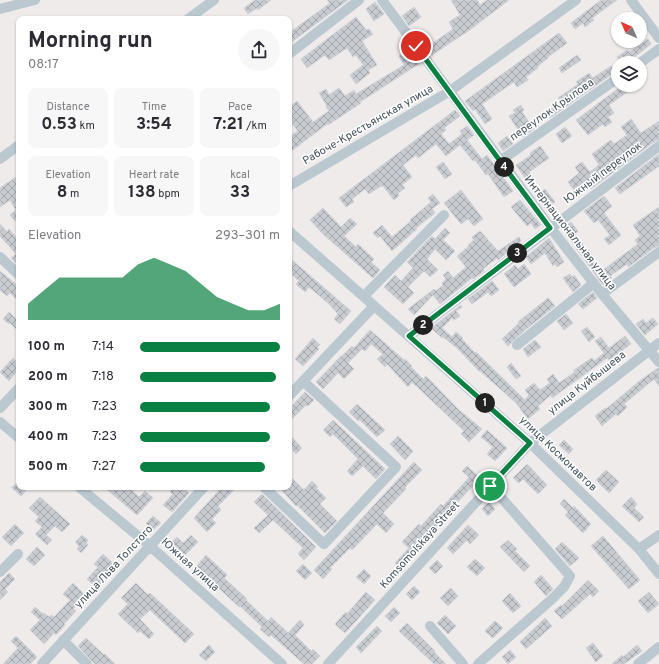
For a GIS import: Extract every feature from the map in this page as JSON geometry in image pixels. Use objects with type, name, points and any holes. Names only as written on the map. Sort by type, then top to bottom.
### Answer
[{"type":"street","points":[[0,9],[35,0]]},
{"type":"street","points":[[192,16],[214,0]]},
{"type":"street","points":[[292,52],[359,0]]},
{"type":"street","name":"Интернациональная улица","points":[[382,0],[550,228],[602,294],[659,362]]},
{"type":"street","name":"Рабоче-Крестьянская улица","points":[[292,184],[450,91],[576,0]]},
{"type":"street","points":[[631,0],[659,38]]},
{"type":"street","points":[[647,58],[659,50]]},
{"type":"street","name":"переулок Крылова","points":[[500,161],[611,83]]},
{"type":"street","name":"Южный переулок","points":[[409,336],[659,146]]},
{"type":"street","points":[[0,159],[16,147]]},
{"type":"street","points":[[364,296],[444,215]]},
{"type":"street","name":"улица Космонавтов","points":[[292,234],[530,443],[639,549],[659,574]]},
{"type":"street","points":[[602,294],[659,252]]},
{"type":"street","points":[[0,257],[16,272]]},
{"type":"street","points":[[517,345],[594,283]]},
{"type":"street","points":[[292,393],[374,306]]},
{"type":"street","name":"улица Куйбышева","points":[[530,443],[648,350],[659,343]]},
{"type":"street","points":[[267,490],[324,544],[396,467],[303,381]]},
{"type":"street","points":[[0,408],[16,391]]},
{"type":"street","points":[[0,422],[16,435]]},
{"type":"street","name":"Komsomolskaya Street","points":[[328,664],[530,443]]},
{"type":"street","points":[[478,664],[555,595],[564,586],[570,576],[490,486]]},
{"type":"street","name":"Южная улица","points":[[83,490],[150,546],[282,664]]},
{"type":"street","name":"улица Льва Толстого","points":[[42,664],[201,490]]},
{"type":"street","points":[[639,549],[659,535]]},
{"type":"street","points":[[0,572],[18,554]]},
{"type":"street","points":[[430,626],[463,664]]},
{"type":"street","points":[[63,640],[87,664]]},
{"type":"street","points":[[638,664],[659,647]]},
{"type":"building","points":[[255,0],[271,0],[258,10],[257,8],[248,14],[244,8]]},
{"type":"building","points":[[327,0],[348,0],[292,42],[292,31],[330,3]]},
{"type":"building","points":[[451,0],[477,0],[480,5],[487,0],[509,0],[471,29],[432,55],[426,48],[453,29],[449,22],[460,15]]},
{"type":"building","points":[[601,0],[617,0],[592,18],[594,20],[585,27],[583,23],[575,29],[571,23]]},
{"type":"building","points":[[375,2],[384,14],[374,21],[366,9]]},
{"type":"building","points":[[414,7],[421,17],[409,26],[402,16]]},
{"type":"building","points":[[356,17],[366,30],[369,29],[373,34],[362,41],[377,65],[368,70],[370,73],[356,84],[350,75],[363,65],[356,55],[353,57],[347,48],[329,60],[325,55],[307,68],[301,59]]},
{"type":"building","points":[[559,33],[567,43],[548,57],[537,67],[538,68],[526,77],[528,80],[517,87],[514,82],[482,104],[492,119],[485,124],[475,109],[473,111],[465,101]]},
{"type":"building","points":[[647,40],[651,44],[647,47]]},
{"type":"building","points":[[635,48],[646,48],[636,56],[618,56],[627,50],[629,52]]},
{"type":"building","points":[[410,49],[420,63],[328,125],[327,124],[292,151],[292,135],[298,131],[292,124],[292,105],[297,101],[313,122],[329,111],[319,93],[326,89],[329,95],[339,88],[345,96],[354,90],[356,94],[404,65],[399,56]]},
{"type":"building","points":[[577,55],[581,60],[562,73],[559,68]]},
{"type":"building","points":[[611,66],[611,75],[550,118],[546,112],[561,102],[558,98],[578,84],[576,82],[589,73],[593,78]]},
{"type":"building","points":[[614,92],[627,92],[609,105],[614,113],[608,117],[612,122],[605,127],[603,124],[588,135],[576,120]]},
{"type":"building","points":[[521,105],[524,110],[522,112],[534,129],[523,137],[509,116],[515,113],[513,110]]},
{"type":"building","points":[[455,110],[460,116],[444,128],[446,130],[441,134],[449,144],[462,134],[460,131],[467,126],[474,135],[467,140],[482,159],[487,155],[513,191],[504,197],[488,174],[486,175],[475,160],[473,161],[460,145],[446,156],[436,144],[418,158],[416,155],[403,165],[412,177],[402,185],[405,188],[398,193],[399,196],[394,200],[383,186],[381,186],[369,194],[365,189],[352,199],[354,202],[346,207],[339,198]]},
{"type":"building","points":[[631,119],[641,133],[659,121],[659,140],[655,141],[591,189],[589,185],[577,194],[568,182],[579,173],[575,167],[582,162],[590,172],[599,165],[592,154],[611,140],[614,144],[627,135],[621,127]]},
{"type":"building","points":[[565,127],[572,136],[562,143],[556,134]]},
{"type":"building","points":[[507,136],[513,144],[503,151],[498,143]]},
{"type":"building","points":[[540,146],[549,158],[529,172],[533,177],[527,181],[516,165],[531,155],[530,153]]},
{"type":"building","points":[[659,154],[659,166],[620,194],[615,188]]},
{"type":"building","points":[[443,162],[452,174],[445,179],[436,167]]},
{"type":"building","points":[[16,177],[16,210],[10,200],[0,207],[0,188]]},
{"type":"building","points":[[545,189],[555,202],[546,209],[539,200],[543,197],[540,193]]},
{"type":"building","points":[[461,190],[483,219],[474,226],[468,219],[461,224],[444,203]]},
{"type":"building","points":[[433,194],[440,203],[432,209],[435,213],[416,228],[417,229],[392,251],[380,236],[378,238],[373,233],[382,225],[392,237],[431,202],[428,198]]},
{"type":"building","points":[[604,196],[612,206],[604,213],[621,235],[609,245],[604,239],[610,235],[598,220],[594,223],[584,211]]},
{"type":"building","points":[[520,200],[541,225],[535,229],[531,223],[527,226],[511,207]]},
{"type":"building","points":[[659,207],[659,246],[655,247],[628,267],[627,264],[610,276],[612,278],[603,285],[562,229],[571,222],[578,231],[575,234],[593,257],[591,259],[597,267],[599,265],[603,270],[638,244],[635,240],[640,236],[633,225]]},
{"type":"building","points":[[323,208],[341,227],[350,218],[357,224],[344,236],[356,247],[358,244],[374,259],[371,262],[380,270],[373,278],[323,234],[310,220]]},
{"type":"building","points":[[16,210],[15,221],[10,215]]},
{"type":"building","points":[[0,224],[7,232],[9,229],[16,237],[16,254],[0,236]]},
{"type":"building","points":[[445,228],[450,233],[443,240],[455,251],[446,260],[435,249],[427,259],[438,270],[430,277],[424,271],[408,287],[414,293],[403,304],[384,287],[395,275],[401,281],[413,268],[407,262],[432,236],[435,239]]},
{"type":"building","points":[[480,231],[498,251],[519,237],[521,241],[498,260],[497,258],[483,269],[484,271],[473,279],[472,278],[440,304],[433,295],[414,315],[408,309],[434,289],[436,291],[443,285],[442,283],[446,279],[443,275],[448,271],[453,278],[466,267],[457,256],[469,246],[468,245],[474,240],[472,237]]},
{"type":"building","points":[[549,238],[564,262],[557,267],[555,264],[553,266],[545,253],[531,264],[526,257]]},
{"type":"building","points":[[16,254],[16,263],[11,258]]},
{"type":"building","points":[[292,260],[351,311],[340,324],[334,319],[338,314],[329,304],[309,287],[305,292],[296,284],[299,281],[292,275]]},
{"type":"building","points":[[524,264],[531,274],[514,287],[504,274],[515,265],[518,269]]},
{"type":"building","points":[[0,271],[16,284],[16,299],[10,293],[7,296],[0,290]]},
{"type":"building","points":[[570,274],[572,277],[574,275],[581,285],[573,292],[563,278]]},
{"type":"building","points":[[492,281],[499,290],[491,296],[488,292],[472,304],[468,299]]},
{"type":"building","points":[[593,292],[597,298],[583,309],[578,304]]},
{"type":"building","points":[[548,298],[555,306],[508,346],[502,339],[519,323],[518,322]]},
{"type":"building","points":[[461,305],[462,307],[456,311],[460,316],[454,320],[452,318],[442,328],[452,337],[456,332],[463,338],[462,339],[475,353],[476,352],[525,400],[529,395],[525,390],[534,383],[540,390],[550,383],[547,379],[553,374],[559,383],[575,372],[573,371],[584,363],[592,358],[594,361],[604,353],[595,341],[601,337],[609,348],[625,336],[631,344],[609,360],[607,358],[552,398],[551,395],[538,406],[540,409],[528,419],[516,403],[480,372],[457,348],[443,337],[442,338],[431,328]]},
{"type":"building","points":[[9,312],[16,319],[16,329],[10,323],[9,324],[3,319]]},
{"type":"building","points":[[566,314],[573,323],[564,330],[557,321]]},
{"type":"building","points":[[653,318],[658,324],[645,335],[636,324],[643,319],[646,323]]},
{"type":"building","points":[[587,327],[595,337],[589,342],[581,331]]},
{"type":"building","points":[[370,330],[404,360],[405,359],[423,379],[426,376],[459,410],[482,429],[469,442],[461,434],[464,431],[412,382],[408,387],[387,364],[385,367],[377,359],[383,354],[371,344],[365,351],[362,349],[348,363],[354,369],[344,379],[338,373],[323,389],[316,382],[352,346],[354,348]]},
{"type":"building","points":[[313,338],[320,345],[317,347],[319,349],[303,366],[295,359]]},
{"type":"building","points":[[535,340],[541,347],[528,357],[523,349]]},
{"type":"building","points":[[13,358],[16,361],[16,373],[9,381],[0,372]]},
{"type":"building","points":[[511,363],[521,376],[516,379],[507,367]]},
{"type":"building","points":[[658,368],[659,386],[654,379],[624,404],[627,407],[618,416],[616,414],[602,426],[595,416]]},
{"type":"building","points":[[305,392],[314,400],[308,406],[306,405],[292,419],[292,406]]},
{"type":"building","points":[[357,404],[385,430],[377,437],[360,420],[358,421],[349,412]]},
{"type":"building","points":[[333,420],[385,469],[376,479],[363,466],[352,476],[347,471],[358,459],[333,434],[330,437],[323,430]]},
{"type":"building","points":[[487,430],[507,448],[495,461],[487,454],[493,447],[481,437]]},
{"type":"building","points":[[398,436],[413,451],[405,460],[390,444]]},
{"type":"building","points":[[292,437],[302,448],[296,454],[292,449]]},
{"type":"building","points":[[564,440],[573,449],[569,454],[559,445]]},
{"type":"building","points":[[414,462],[422,470],[383,513],[394,524],[386,533],[377,524],[352,550],[350,548],[330,568],[332,569],[323,579],[314,570]]},
{"type":"building","points":[[527,464],[547,485],[538,494],[523,479],[519,483],[513,478]]},
{"type":"building","points":[[467,466],[480,478],[453,507],[435,529],[436,530],[401,568],[395,563],[409,548],[402,542],[419,524],[421,526],[441,504],[443,506],[464,483],[469,477],[462,471]]},
{"type":"building","points":[[606,470],[619,482],[609,493],[596,480]]},
{"type":"building","points":[[292,478],[304,490],[312,481],[318,487],[316,488],[326,498],[320,504],[337,521],[325,533],[297,505],[296,506],[282,490],[292,490]]},
{"type":"building","points":[[16,484],[16,490],[26,490],[21,496],[11,487]]},
{"type":"building","points":[[108,490],[131,490],[139,497],[145,491],[153,498],[137,515]]},
{"type":"building","points":[[172,490],[186,490],[189,493],[172,512],[163,505],[173,494],[170,492]]},
{"type":"building","points":[[219,490],[234,490],[218,506],[221,510],[212,519],[216,523],[207,532],[194,518]]},
{"type":"building","points":[[262,494],[316,547],[304,560],[298,554],[303,548],[273,520],[259,533],[254,528],[268,515],[254,502]]},
{"type":"building","points":[[40,497],[70,524],[62,532],[55,526],[46,535],[52,540],[47,545],[35,534],[42,527],[35,521],[39,517],[29,508]]},
{"type":"building","points":[[631,497],[637,504],[634,508],[644,517],[639,522],[622,506]]},
{"type":"building","points":[[564,499],[573,508],[574,506],[591,524],[583,533],[565,515],[568,512],[560,504]]},
{"type":"building","points":[[489,502],[495,509],[488,516],[482,509]]},
{"type":"building","points":[[153,516],[161,523],[153,530],[146,523]]},
{"type":"building","points":[[15,524],[24,533],[11,546],[2,537]]},
{"type":"building","points":[[468,525],[479,535],[470,544],[467,540],[453,554],[447,548]]},
{"type":"building","points":[[82,535],[88,540],[86,543],[88,545],[81,553],[77,549],[79,546],[75,542]]},
{"type":"building","points":[[191,535],[198,542],[184,556],[171,542],[177,537],[183,543]]},
{"type":"building","points":[[603,536],[640,580],[629,589],[591,546]]},
{"type":"building","points":[[508,540],[517,549],[515,551],[530,566],[524,572],[500,547]]},
{"type":"building","points":[[562,542],[579,558],[570,566],[555,549]]},
{"type":"building","points":[[37,547],[45,555],[34,566],[26,559]]},
{"type":"building","points":[[103,554],[116,566],[97,588],[87,579],[98,567],[94,564]]},
{"type":"building","points":[[206,555],[227,575],[224,578],[268,621],[271,617],[288,633],[300,620],[304,625],[295,635],[311,651],[313,649],[320,656],[312,664],[304,664],[271,635],[269,637],[260,629],[262,627],[196,567]]},
{"type":"building","points":[[475,559],[485,568],[477,576],[467,567]]},
{"type":"building","points":[[437,560],[443,566],[435,574],[429,568]]},
{"type":"building","points":[[303,564],[312,573],[305,580],[296,571]]},
{"type":"building","points":[[364,569],[371,576],[364,584],[356,577]]},
{"type":"building","points":[[9,573],[15,579],[5,589],[8,592],[0,600],[0,582]]},
{"type":"building","points":[[541,575],[553,589],[546,596],[534,582]]},
{"type":"building","points":[[588,580],[599,591],[593,597],[590,594],[562,619],[554,611],[561,605],[562,606]]},
{"type":"building","points":[[73,583],[85,595],[73,609],[76,611],[64,624],[65,625],[56,635],[54,633],[44,644],[30,630],[40,620],[31,612],[35,607],[43,614],[44,613],[49,617],[51,615],[54,617],[70,600],[63,594]]},
{"type":"building","points":[[136,583],[148,595],[150,593],[194,634],[185,643],[150,610],[140,619],[154,634],[149,639],[140,631],[138,633],[118,614],[128,604],[121,598]]},
{"type":"building","points":[[414,586],[420,592],[412,600],[406,594]]},
{"type":"building","points":[[451,588],[458,596],[448,606],[440,598]]},
{"type":"building","points":[[366,592],[375,600],[345,633],[335,624],[346,612],[347,614]]},
{"type":"building","points":[[649,592],[659,604],[648,613],[638,601]]},
{"type":"building","points":[[510,593],[521,606],[513,613],[502,601]]},
{"type":"building","points":[[394,607],[400,613],[391,622],[385,616]]},
{"type":"building","points":[[445,615],[456,626],[448,634],[437,623]]},
{"type":"building","points":[[545,618],[552,626],[526,649],[520,642]]},
{"type":"building","points":[[495,621],[503,628],[493,638],[485,631]]},
{"type":"building","points":[[407,623],[446,664],[434,664],[399,631]]},
{"type":"building","points":[[377,626],[382,631],[361,653],[356,647]]},
{"type":"building","points":[[16,636],[37,657],[30,664],[3,664],[18,648],[11,641]]},
{"type":"building","points":[[86,638],[115,664],[95,664],[78,646]]},
{"type":"building","points":[[593,643],[603,656],[596,662],[586,648]]},
{"type":"building","points":[[209,645],[215,652],[206,661],[199,655]]},
{"type":"building","points":[[637,645],[642,651],[624,664],[612,664],[622,655],[623,657]]},
{"type":"building","points":[[510,650],[516,657],[508,664],[502,657]]},
{"type":"route","points":[[416,46],[550,228],[409,336],[530,443],[490,486]]}]
